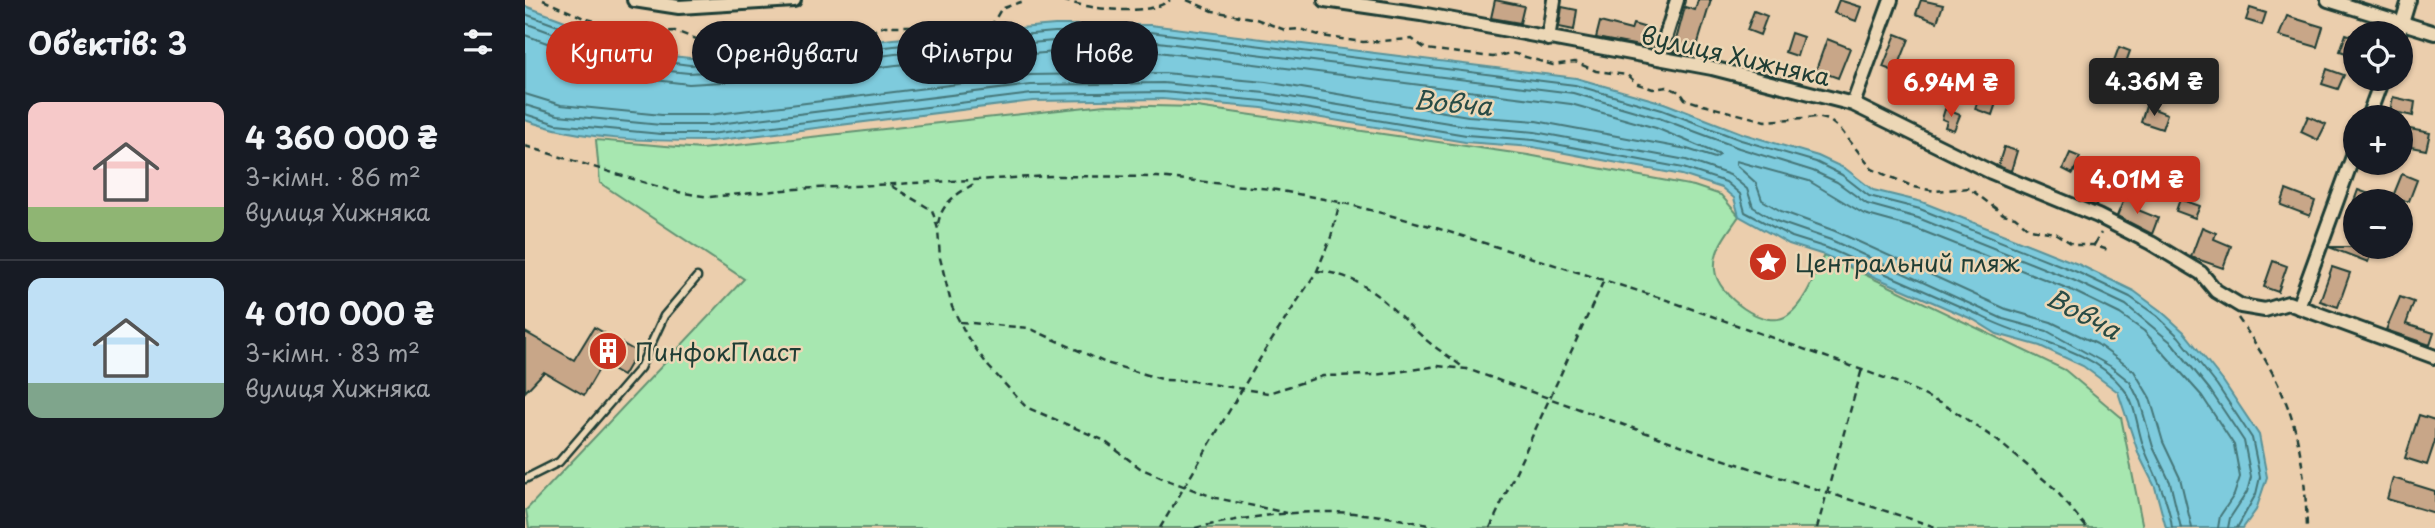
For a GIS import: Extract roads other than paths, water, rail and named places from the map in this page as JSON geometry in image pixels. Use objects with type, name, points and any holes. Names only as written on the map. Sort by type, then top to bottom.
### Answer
[{"type":"street","points":[[634,0],[652,5],[679,6],[794,0]]},
{"type":"street","name":"вулиця Хижняка","points":[[1325,0],[1393,5],[1548,39],[1712,68],[1853,104],[1991,172],[2098,216],[2151,243],[2201,273],[2216,291],[2241,306],[2265,310],[2288,303],[2298,307]]},
{"type":"street","points":[[1548,39],[1554,0]]},
{"type":"street","points":[[1659,58],[1677,0]]},
{"type":"street","points":[[1853,104],[1891,0]]},
{"type":"street","points":[[2328,0],[2382,21]]},
{"type":"street","points":[[2402,21],[2409,0]]},
{"type":"street","points":[[2413,30],[2435,33]]},
{"type":"street","points":[[2346,175],[2298,307],[2435,357]]},
{"type":"lane","points":[[525,479],[559,462],[640,368],[664,316],[697,277]]},
{"type":"water","name":"Вовча","points":[[525,6],[565,21],[546,21],[546,84],[678,84],[678,57],[692,58],[692,84],[883,84],[883,40],[897,39],[897,84],[1037,84],[1037,27],[1051,25],[1051,84],[1158,84],[1158,26],[1576,78],[1664,103],[1744,134],[1818,156],[1846,169],[1873,190],[1922,202],[2080,265],[2134,291],[2184,332],[2223,381],[2259,435],[2267,477],[2256,510],[2243,528],[2166,528],[2155,487],[2139,455],[2118,392],[2083,366],[2040,346],[1997,334],[1974,320],[1824,255],[1789,244],[1739,216],[1734,198],[1722,188],[1682,175],[1533,147],[1465,142],[1262,108],[1162,99],[1033,101],[711,141],[593,136],[525,120]]},
{"type":"place","name":"Центральний пляж","points":[[1768,262]]},
{"type":"place","name":"ПинфокПласт","points":[[608,351]]}]
